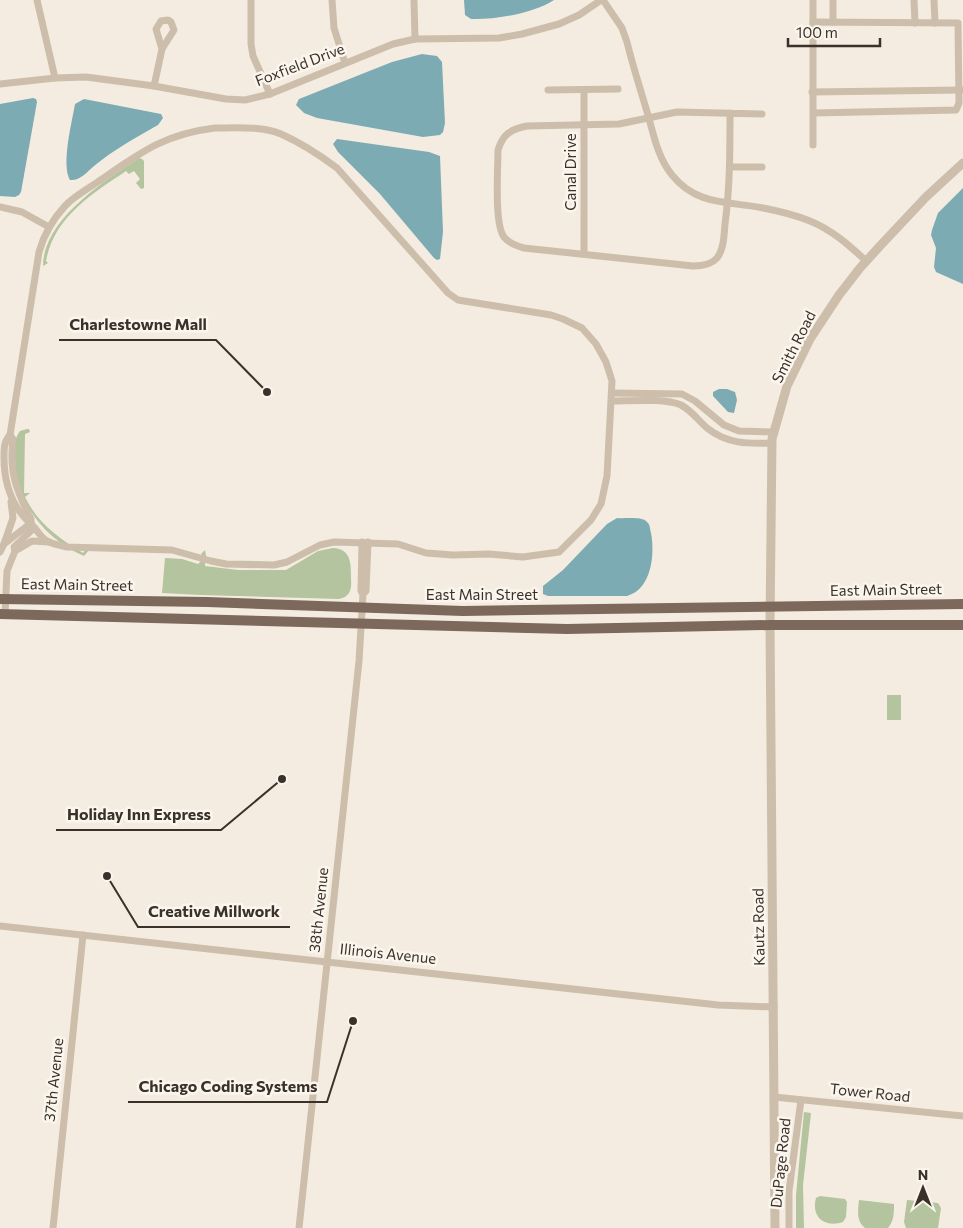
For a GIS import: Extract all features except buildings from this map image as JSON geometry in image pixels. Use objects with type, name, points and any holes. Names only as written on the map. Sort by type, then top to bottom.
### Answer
[{"type":"main road","name":"East Main Street","points":[[4,599],[207,602],[463,611],[963,604]]},
{"type":"main road","name":"East Main Street","points":[[3,614],[361,622],[567,629],[770,625],[963,625]]},
{"type":"street","points":[[37,0],[54,78]]},
{"type":"street","points":[[251,0],[251,44],[253,56],[270,94]]},
{"type":"street","points":[[332,0],[334,28],[345,63]]},
{"type":"street","points":[[414,0],[415,39]]},
{"type":"street","points":[[602,0],[622,28],[654,136],[662,159],[672,175],[694,194],[705,199],[761,208],[812,222],[844,240],[866,261]]},
{"type":"street","name":"Foxfield Drive","points":[[0,84],[54,78],[86,77],[154,86],[226,99],[245,100],[270,94],[393,44],[415,39],[499,38],[522,34],[559,24],[602,0]]},
{"type":"street","points":[[812,0],[813,145]]},
{"type":"street","points":[[833,0],[833,22]]},
{"type":"street","points":[[914,0],[915,22]]},
{"type":"street","points":[[934,0],[934,23]]},
{"type":"street","points":[[812,113],[954,111],[959,106],[961,90],[961,23],[813,22]]},
{"type":"street","points":[[154,86],[162,49]]},
{"type":"street","points":[[548,90],[618,90]]},
{"type":"street","points":[[812,92],[961,90]]},
{"type":"street","name":"Canal Drive","points":[[584,91],[584,253]]},
{"type":"street","points":[[730,113],[728,204],[722,249],[716,259],[705,265],[692,266],[516,246],[504,237],[498,220],[498,150],[506,133],[515,128],[527,126],[619,124],[678,112],[730,113],[762,114]]},
{"type":"street","points":[[0,552],[14,518],[4,464],[6,440],[10,435],[39,252],[48,227],[67,204],[144,150],[169,138],[199,130],[216,128],[254,129],[280,134],[321,156],[337,168],[448,293],[458,300],[551,315],[582,328],[596,344],[606,362],[612,381],[607,476],[601,504],[591,520],[559,552],[523,557],[488,554],[433,554],[398,544],[334,542],[320,545],[287,562],[274,565],[226,564],[172,550],[74,548],[49,542],[32,541],[15,551]]},
{"type":"street","name":"Smith Road","points":[[770,625],[772,443],[787,386],[810,339],[839,295],[866,261],[926,197],[963,163]]},
{"type":"street","points":[[730,167],[762,167]]},
{"type":"street","points":[[0,207],[22,212],[48,227]]},
{"type":"street","points":[[612,397],[682,394],[695,401],[724,426],[739,431],[774,432]]},
{"type":"street","points":[[612,397],[681,405],[707,428],[729,440],[744,444],[772,443]]},
{"type":"street","points":[[3,614],[7,571],[15,551],[14,547],[32,526],[31,519],[19,496],[13,477],[13,439],[10,435]]},
{"type":"street","points":[[12,499],[26,521],[49,542]]},
{"type":"street","points":[[4,544],[32,526]]},
{"type":"street","name":"38th Avenue","points":[[299,1228],[359,661],[363,594],[366,591],[365,542]]},
{"type":"street","name":"Kautz Road","points":[[770,625],[775,1228]]},
{"type":"street","name":"Illinois Avenue","points":[[0,926],[718,1005],[774,1007]]},
{"type":"street","name":"37th Avenue","points":[[53,1228],[83,935]]},
{"type":"street","name":"Tower Road","points":[[774,1097],[963,1116]]},
{"type":"street","name":"DuPage Road","points":[[790,1228],[789,1191],[802,1100]]},
{"type":"green space","points":[[139,158],[144,161],[144,188],[141,189],[136,183],[140,179],[134,171],[129,174],[126,171],[88,198],[76,208],[57,232],[50,245],[46,261],[48,263],[43,266],[46,249],[53,233],[64,218],[93,190]]},
{"type":"green space","points":[[27,429],[30,432],[25,434],[24,493],[30,493],[25,497],[36,515],[50,530],[83,553],[86,549],[89,550],[84,556],[70,549],[44,528],[26,502],[16,472],[15,449],[18,434],[20,431]]},
{"type":"green space","points":[[333,548],[347,554],[350,562],[351,589],[347,595],[340,599],[162,593],[165,558],[182,559],[198,564],[204,558],[201,554],[205,550],[205,566],[238,570],[286,570],[318,551]]},
{"type":"green space","points":[[887,695],[901,695],[901,720],[887,720]]},
{"type":"green space","points":[[804,1112],[811,1113],[803,1185],[804,1228],[796,1228],[796,1195]]},
{"type":"green space","points":[[820,1196],[845,1199],[847,1202],[846,1217],[843,1222],[825,1222],[817,1216],[815,1211],[816,1198]]},
{"type":"green space","points":[[859,1200],[894,1204],[893,1220],[888,1228],[865,1228],[860,1222],[858,1215]]},
{"type":"green space","points":[[907,1200],[938,1203],[941,1208],[938,1228],[906,1228],[904,1222]]},
{"type":"water","points":[[464,0],[554,0],[546,5],[525,12],[503,17],[471,19],[465,15]]},
{"type":"water","points":[[422,54],[437,56],[442,62],[445,123],[443,132],[440,135],[423,137],[317,118],[304,113],[296,105],[299,99],[392,62]]},
{"type":"water","points":[[33,98],[37,102],[21,192],[15,197],[0,196],[0,104]]},
{"type":"water","points":[[84,99],[161,114],[163,118],[158,125],[125,144],[83,176],[70,180],[67,154],[70,132],[75,104]]},
{"type":"water","points":[[337,139],[429,152],[440,156],[443,232],[440,259],[434,258],[380,194],[338,152],[333,144]]},
{"type":"water","points":[[963,188],[963,284],[936,272],[934,267],[936,248],[931,235],[938,213]]},
{"type":"water","points":[[719,389],[735,392],[737,400],[734,413],[728,412],[713,396],[713,392]]},
{"type":"water","points":[[617,518],[641,519],[645,520],[649,525],[652,541],[652,560],[647,579],[642,586],[627,596],[548,596],[543,594],[543,586],[563,570],[607,524]]},
{"type":"place","name":"Charlestowne Mall","points":[[267,392]]},
{"type":"place","name":"Holiday Inn Express","points":[[282,779]]},
{"type":"place","name":"Creative Millwork","points":[[107,876]]},
{"type":"place","name":"Chicago Coding Systems","points":[[353,1021]]}]
